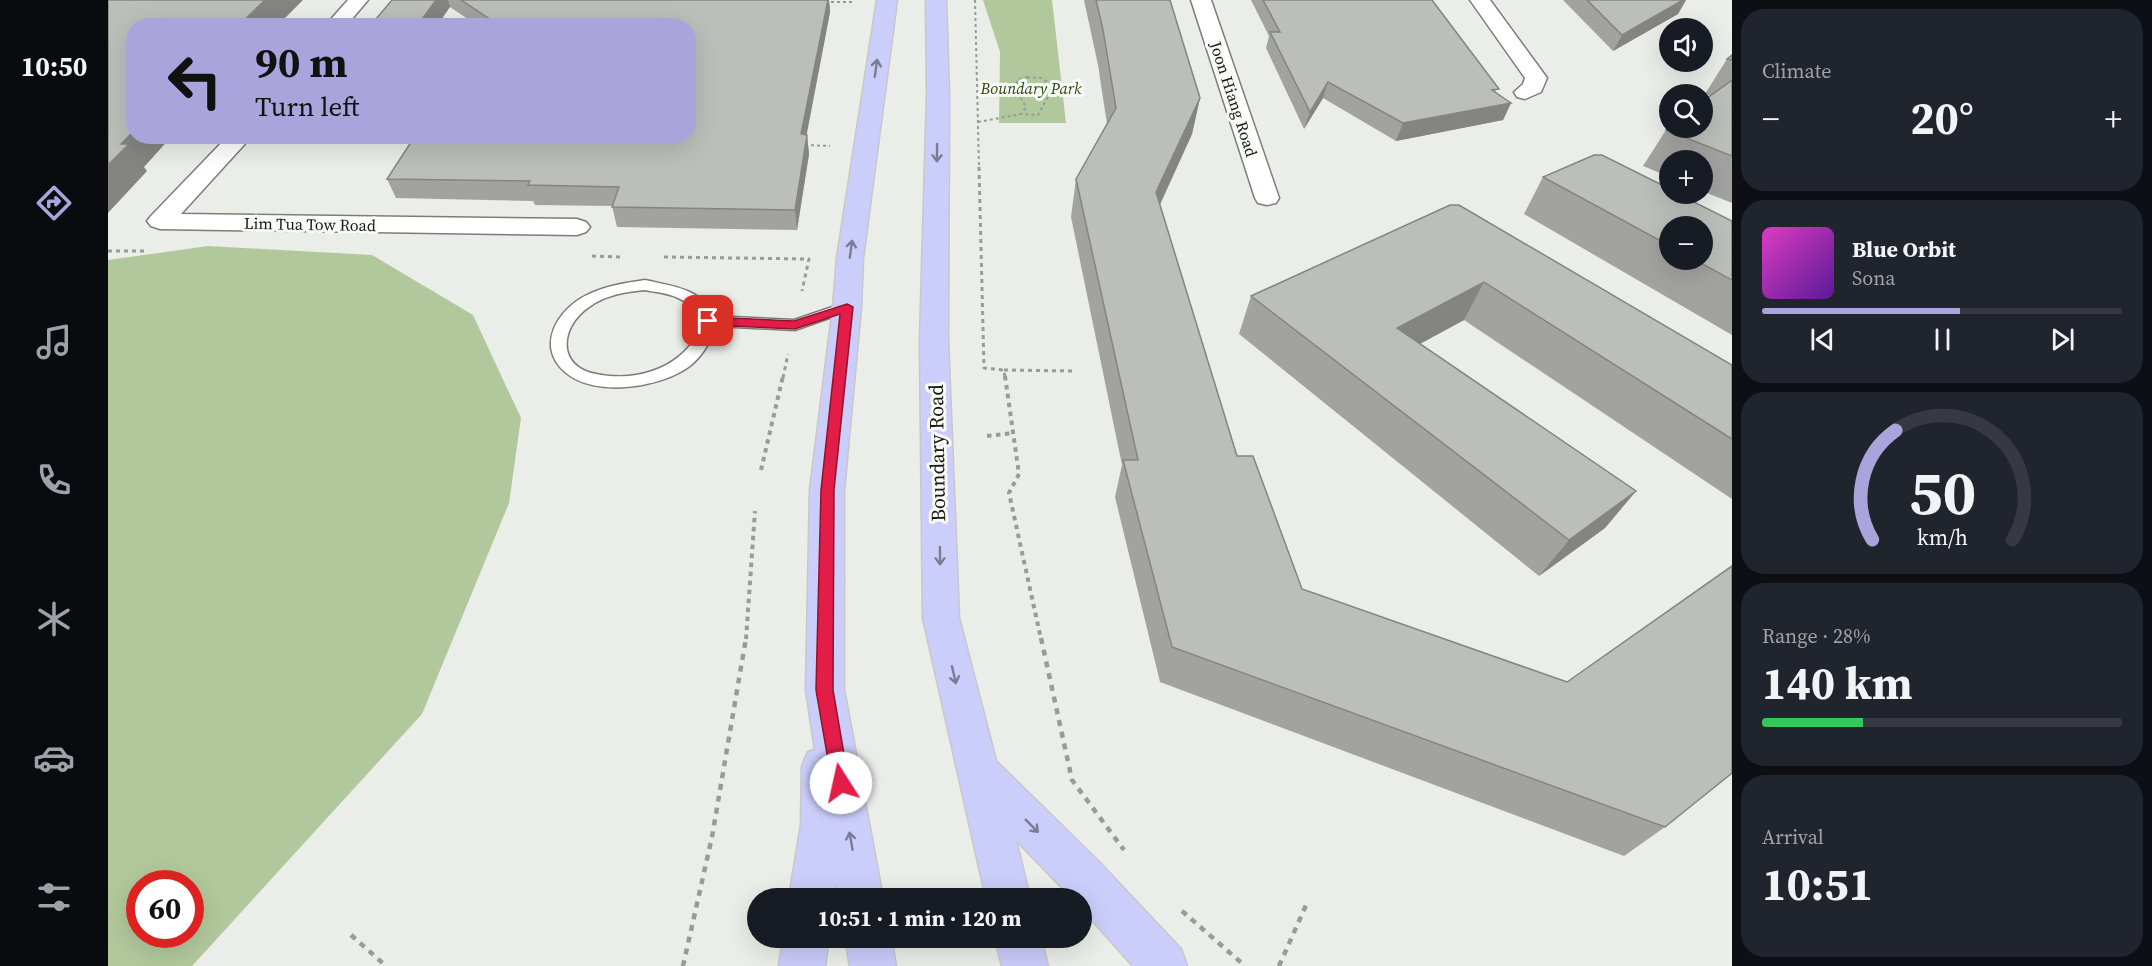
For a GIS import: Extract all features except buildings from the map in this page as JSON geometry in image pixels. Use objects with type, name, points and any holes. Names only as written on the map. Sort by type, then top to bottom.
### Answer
[{"type":"main road","points":[[813,888],[822,825],[827,490],[847,307],[850,258],[887,0]]},
{"type":"main road","name":"Boundary Road","points":[[936,0],[938,95],[934,340],[941,618],[1006,888]]},
{"type":"main road","points":[[825,690],[859,888]]},
{"type":"main road","points":[[976,770],[1084,879],[1164,966]]},
{"type":"main road","points":[[802,966],[805,948]]},
{"type":"main road","points":[[870,948],[873,966]]},
{"type":"main road","points":[[1020,948],[1025,966]]},
{"type":"street","points":[[342,18],[357,0]]},
{"type":"street","name":"Joon Hiang Road","points":[[1202,0],[1267,198]]},
{"type":"street","points":[[1480,0],[1536,78],[1533,87],[1525,92]]},
{"type":"street","name":"Lim Tua Tow Road","points":[[233,144],[160,221],[577,228]]},
{"type":"lane","points":[[645,285],[669,288],[688,295],[702,306],[708,321],[706,336],[697,351],[681,365],[660,376],[636,382],[611,382],[588,378],[569,368],[559,354],[557,338],[564,322],[571,314],[598,295],[621,288],[645,285]]},
{"type":"lane","points":[[708,321],[795,325],[847,307]]},
{"type":"path","points":[[975,0],[984,368],[1074,370]]},
{"type":"path","points":[[815,2],[861,2]]},
{"type":"path","points":[[978,122],[1021,114],[1038,115],[1054,86],[1033,75],[1017,80],[1016,90],[1026,107],[1021,114]]},
{"type":"path","points":[[799,145],[834,146]]},
{"type":"path","points":[[761,470],[795,325]]},
{"type":"path","points":[[1004,370],[1019,474],[1009,494],[1072,780],[1127,854]]},
{"type":"path","points":[[987,436],[1013,433]]},
{"type":"path","points":[[683,966],[711,837],[746,649],[755,511]]},
{"type":"path","points":[[1279,966],[1307,903]]},
{"type":"path","points":[[1174,904],[1245,966]]},
{"type":"path","points":[[351,935],[386,966]]},
{"type":"green space","name":"Boundary Park","points":[[983,0],[1052,0],[1066,123],[999,123],[1000,52]]},
{"type":"green space","points":[[208,246],[372,255],[473,315],[521,418],[509,503],[422,714],[192,966],[108,966],[108,260]]},
{"type":"route","points":[[708,321],[795,325],[847,307],[827,490],[825,690],[841,783]]}]
